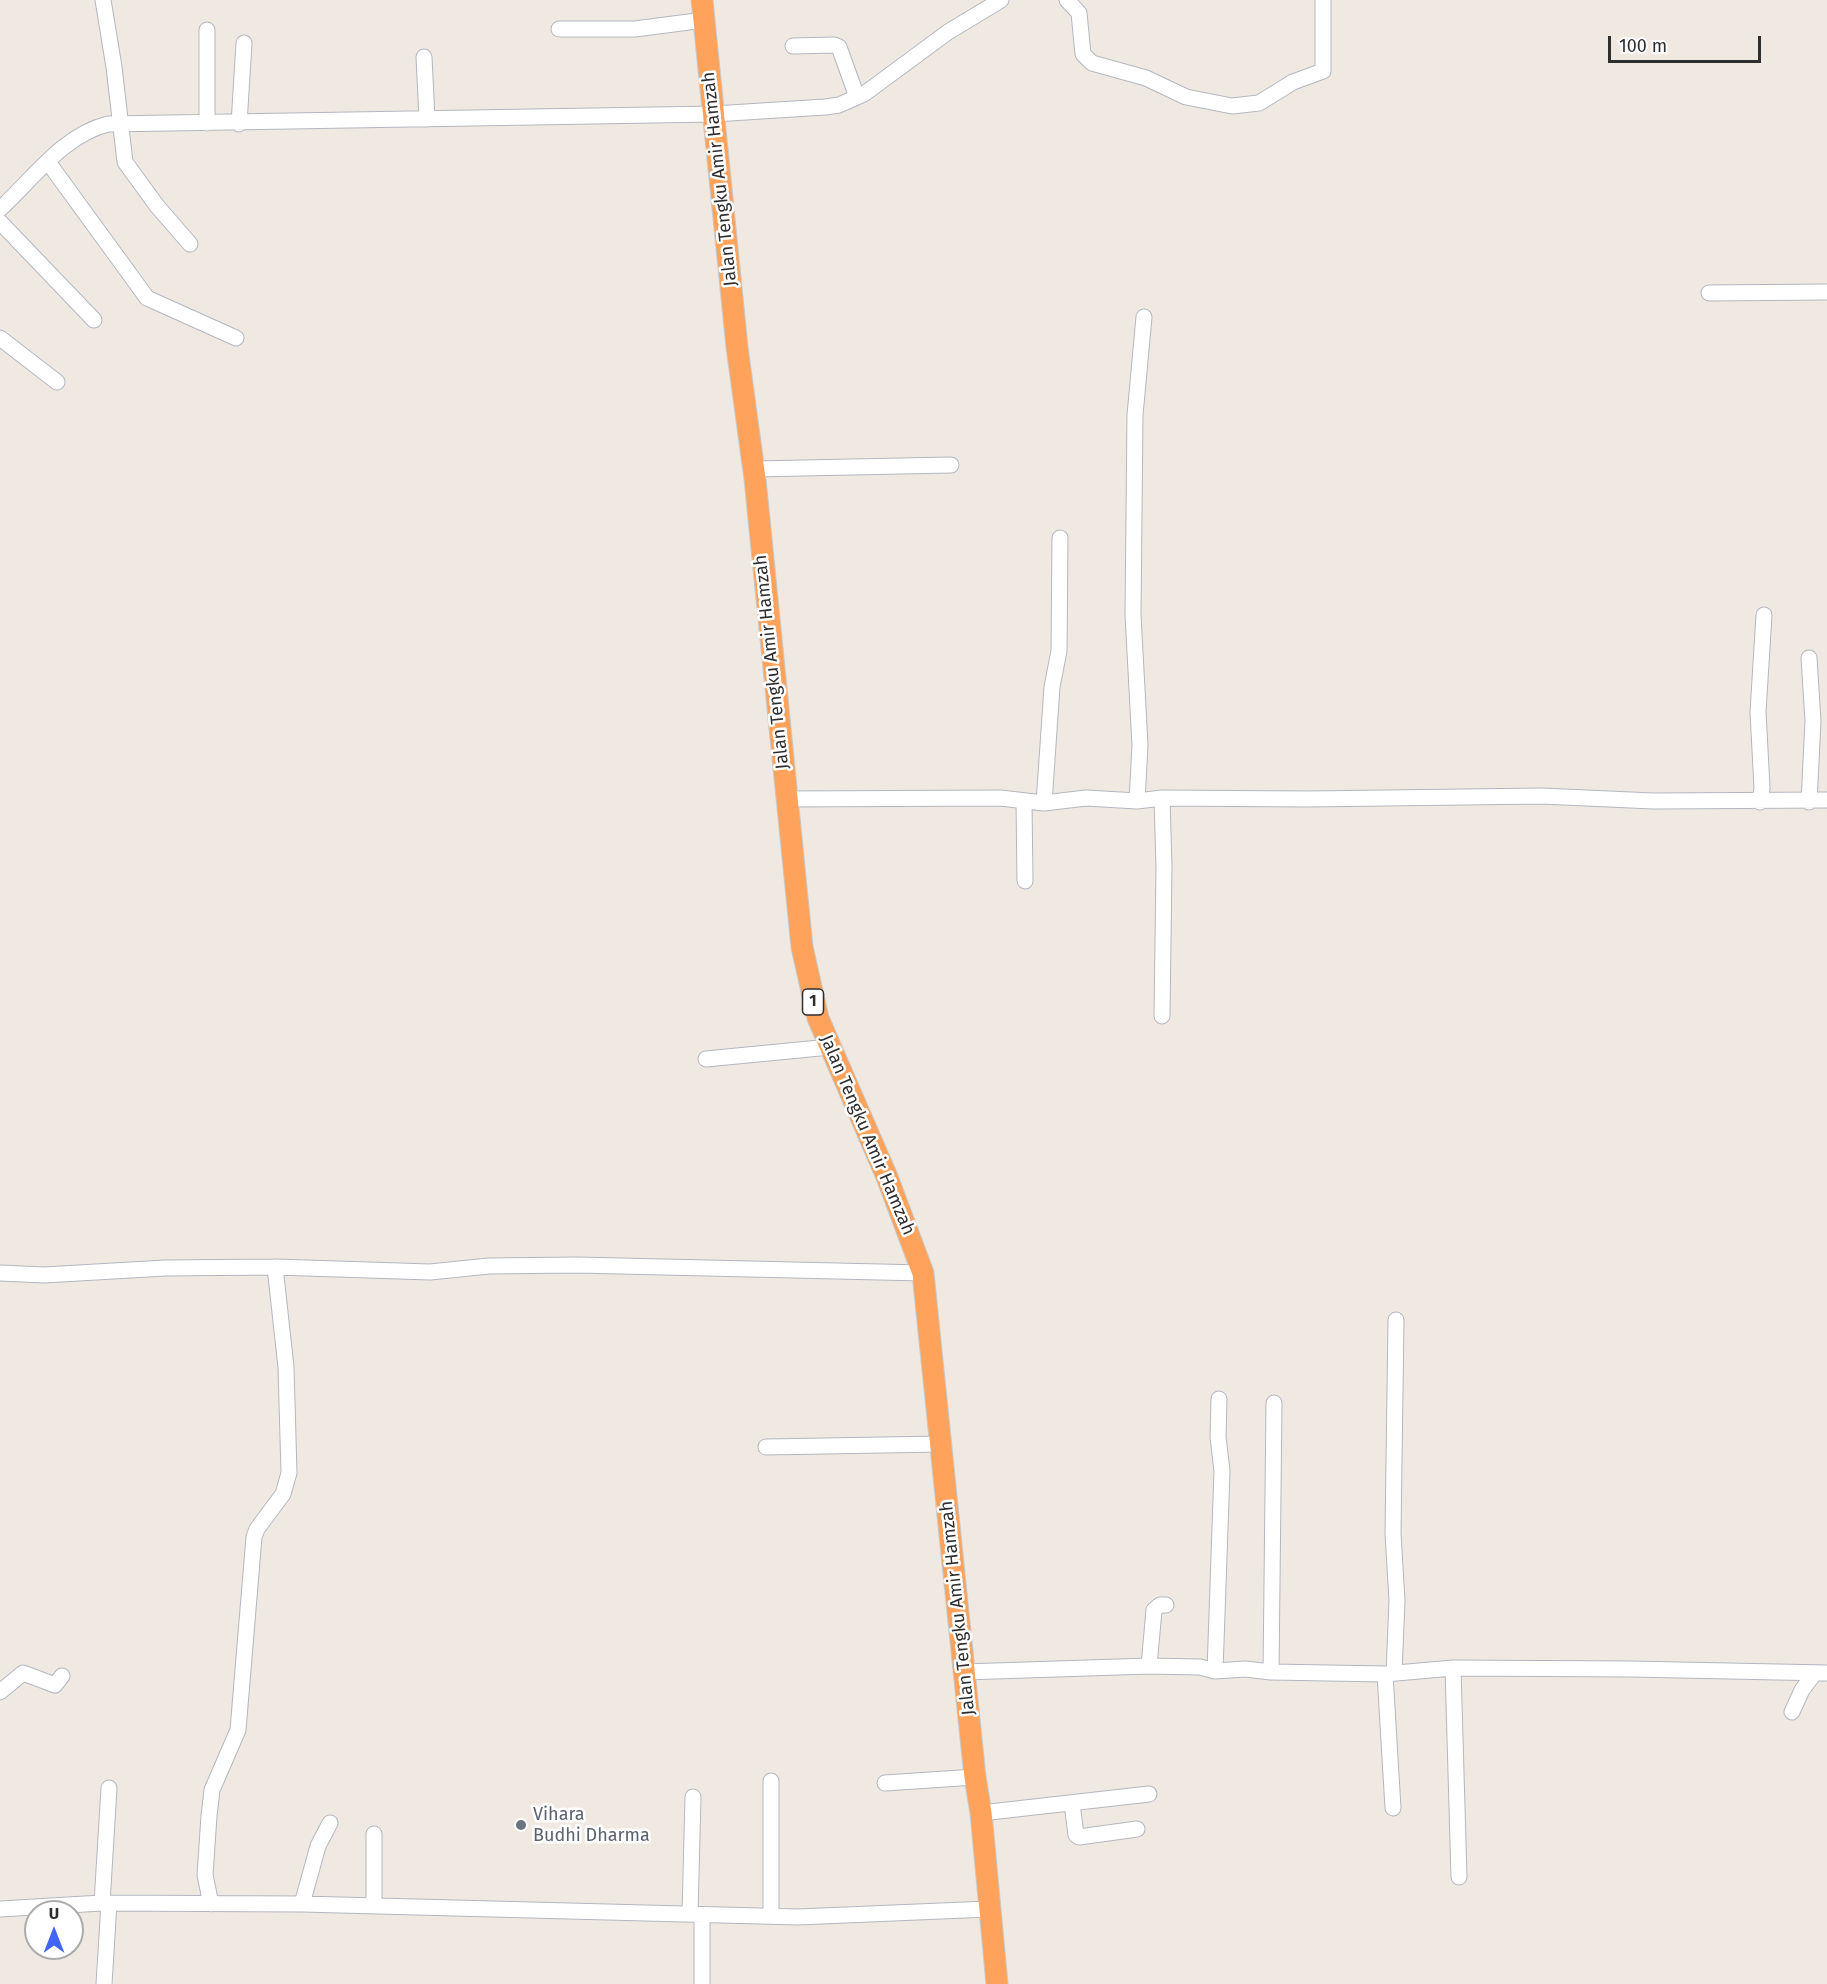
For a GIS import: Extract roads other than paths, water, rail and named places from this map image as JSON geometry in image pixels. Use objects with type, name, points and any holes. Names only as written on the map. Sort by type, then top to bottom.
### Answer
[{"type":"highway","name":"Jalan Tengku Amir Hamzah","points":[[703,10],[803,957],[813,1004],[887,1177],[922,1273],[975,1777],[981,1813],[997,1984]]},
{"type":"street","points":[[103,0],[127,165],[190,244]]},
{"type":"street","points":[[1,206],[48,162],[86,132],[100,126],[122,123],[714,114],[825,107],[861,95],[948,32],[1001,0]]},
{"type":"street","points":[[1067,0],[1079,13],[1083,54],[1092,63],[1146,78],[1198,101],[1242,106],[1258,103],[1293,82],[1323,71],[1323,0]]},
{"type":"street","points":[[559,29],[635,29],[703,10]]},
{"type":"street","points":[[207,30],[207,123]]},
{"type":"street","points":[[239,123],[244,43]]},
{"type":"street","points":[[793,46],[834,45],[839,47],[861,95]]},
{"type":"street","points":[[424,57],[427,119]]},
{"type":"street","points":[[48,162],[147,298],[237,338]]},
{"type":"street","points":[[0,222],[94,320]]},
{"type":"street","points":[[1709,293],[1827,292]]},
{"type":"street","points":[[1137,801],[1140,745],[1133,615],[1135,415],[1144,316]]},
{"type":"street","points":[[0,338],[57,382]]},
{"type":"street","points":[[753,469],[951,465]]},
{"type":"street","points":[[1044,803],[1052,687],[1059,651],[1060,538]]},
{"type":"street","points":[[1760,802],[1762,788],[1758,712],[1764,615]]},
{"type":"street","points":[[1809,658],[1813,721],[1809,802]]},
{"type":"street","points":[[787,799],[1000,798],[1044,803],[1086,798],[1137,801],[1162,798],[1542,796],[1653,801],[1809,802],[1827,800]]},
{"type":"street","points":[[1162,798],[1162,1016]]},
{"type":"street","points":[[1024,801],[1025,881]]},
{"type":"street","points":[[706,1059],[830,1047]]},
{"type":"street","points":[[0,1273],[44,1275],[165,1268],[275,1267],[430,1272],[489,1266],[577,1266],[922,1273]]},
{"type":"street","points":[[211,1904],[205,1875],[208,1816],[212,1790],[238,1730],[254,1537],[257,1529],[283,1494],[288,1479],[286,1367],[275,1267]]},
{"type":"street","points":[[1393,1808],[1390,1674],[1397,1601],[1393,1533],[1396,1320]]},
{"type":"street","points":[[1215,1671],[1222,1471],[1218,1437],[1219,1399]]},
{"type":"street","points":[[1271,1672],[1274,1403]]},
{"type":"street","points":[[766,1448],[941,1444]]},
{"type":"street","points":[[1149,1666],[1154,1610],[1160,1605],[1166,1605]]},
{"type":"street","points":[[964,1672],[1149,1666],[1200,1667],[1215,1671],[1245,1669],[1271,1672],[1390,1674],[1453,1668],[1630,1669],[1820,1674]]},
{"type":"street","points":[[1453,1668],[1459,1877]]},
{"type":"street","points":[[0,1692],[23,1673],[53,1685],[58,1684],[62,1676]]},
{"type":"street","points":[[1792,1712],[1802,1690],[1820,1674]]},
{"type":"street","points":[[885,1783],[975,1777]]},
{"type":"street","points":[[771,1781],[771,1916]]},
{"type":"street","points":[[104,1984],[109,1788]]},
{"type":"street","points":[[981,1813],[1149,1794]]},
{"type":"street","points":[[693,1797],[696,1915],[702,1983]]},
{"type":"street","points":[[1072,1803],[1076,1835],[1079,1837],[1137,1829]]},
{"type":"street","points":[[303,1904],[318,1846],[330,1823]]},
{"type":"street","points":[[374,1834],[374,1905]]},
{"type":"street","points":[[0,1909],[106,1903],[303,1904],[771,1916],[989,1909]]},
{"type":"place","name":"Vihara Budhi Dharma","points":[[521,1825]]}]
